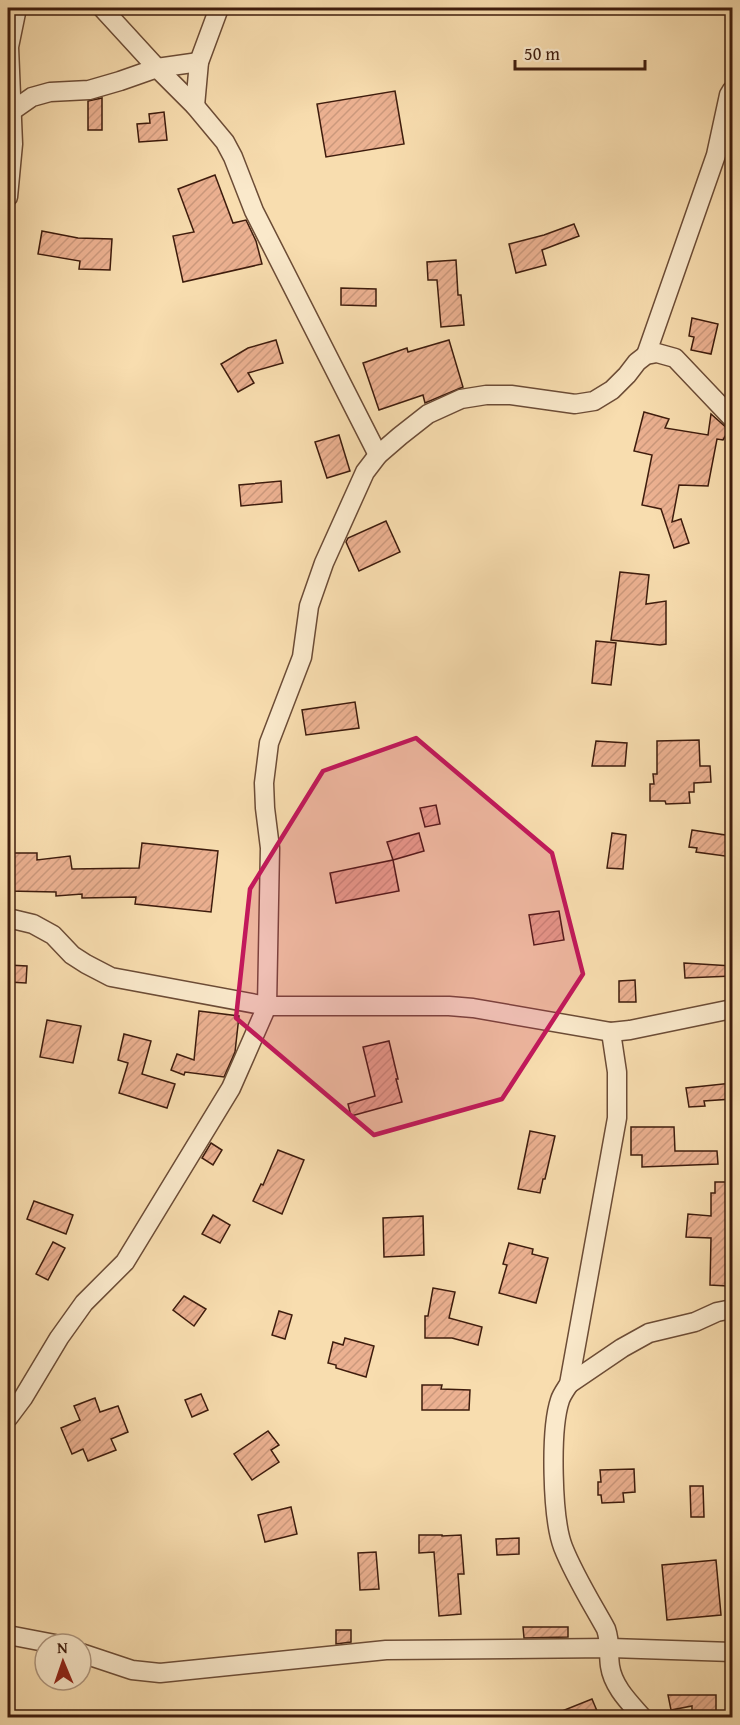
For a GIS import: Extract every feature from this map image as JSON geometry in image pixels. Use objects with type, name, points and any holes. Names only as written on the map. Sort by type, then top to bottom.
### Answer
[{"type":"street","points":[[8,196],[13,144],[9,47],[17,8]]},
{"type":"street","points":[[102,8],[218,132],[233,157],[254,211],[378,456]]},
{"type":"street","points":[[195,106],[199,62],[219,8]]},
{"type":"street","points":[[12,111],[32,97],[50,92],[89,90],[157,68],[199,62]]},
{"type":"street","points":[[646,355],[716,155],[732,90]]},
{"type":"street","points":[[8,1418],[84,1303],[125,1262],[231,1088],[267,1006],[270,848],[264,783],[269,743],[302,657],[309,606],[324,563],[365,472],[378,456],[428,414],[461,399],[486,395],[511,395],[575,404],[594,401],[612,390],[646,355],[657,353],[675,358],[732,418]]},
{"type":"street","points":[[8,918],[33,924],[52,935],[86,964],[111,977],[267,1006],[449,1006],[473,1008],[611,1032],[732,1008]]},
{"type":"street","points":[[611,1032],[617,1072],[617,1118],[569,1384],[560,1399],[555,1430],[554,1462],[557,1522],[562,1544],[606,1629],[611,1648],[610,1665],[614,1680],[643,1718]]},
{"type":"street","points":[[569,1384],[622,1348],[649,1333],[695,1322],[717,1312],[732,1309]]},
{"type":"street","points":[[8,1635],[33,1640]]},
{"type":"street","points":[[93,1657],[132,1670],[160,1673],[386,1650],[611,1648],[732,1652]]},
{"type":"highlighted area","points":[[416,738],[552,853],[583,974],[502,1099],[374,1135],[236,1018],[250,889],[323,771]]},
{"type":"building","points":[[395,91],[404,144],[326,157],[317,104]]},
{"type":"building","points":[[102,98],[102,130],[88,130],[88,101]]},
{"type":"building","points":[[164,112],[167,140],[139,142],[137,124],[150,123],[149,114]]},
{"type":"building","points":[[215,175],[233,223],[246,220],[256,241],[262,264],[183,282],[173,236],[194,232],[178,189]]},
{"type":"building","points":[[574,224],[579,236],[542,250],[546,265],[516,273],[509,244]]},
{"type":"building","points":[[42,231],[78,238],[112,239],[110,270],[79,269],[80,261],[38,254]]},
{"type":"building","points":[[456,260],[458,295],[461,295],[464,325],[441,327],[437,280],[428,280],[427,262]]},
{"type":"building","points":[[341,288],[376,289],[376,306],[341,305]]},
{"type":"building","points":[[692,318],[718,324],[711,354],[691,350],[694,337],[689,336]]},
{"type":"building","points":[[276,340],[283,363],[248,373],[254,383],[238,392],[221,364],[248,348]]},
{"type":"building","points":[[449,340],[463,387],[425,403],[423,395],[379,410],[363,363],[407,348],[408,352]]},
{"type":"building","points":[[644,412],[669,419],[665,428],[708,435],[711,414],[729,430],[723,440],[717,439],[708,486],[679,485],[672,522],[681,519],[689,543],[674,548],[661,509],[642,505],[652,455],[634,451]]},
{"type":"building","points":[[339,435],[350,471],[327,478],[315,442]]},
{"type":"building","points":[[281,481],[282,502],[241,506],[239,485]]},
{"type":"building","points":[[386,521],[400,552],[359,571],[346,542],[348,538]]},
{"type":"building","points":[[620,572],[649,575],[646,604],[666,601],[666,644],[611,640]]},
{"type":"building","points":[[596,641],[616,643],[611,685],[592,683]]},
{"type":"building","points":[[355,702],[359,728],[306,735],[302,710]]},
{"type":"building","points":[[699,740],[700,766],[710,766],[711,782],[694,783],[694,792],[689,792],[690,803],[666,804],[665,801],[650,801],[650,784],[654,784],[653,774],[657,774],[657,741]]},
{"type":"building","points":[[596,741],[627,743],[625,766],[592,766]]},
{"type":"building","points":[[436,805],[440,824],[425,827],[420,808]]},
{"type":"building","points":[[692,830],[732,836],[732,857],[696,852],[697,848],[689,847]]},
{"type":"building","points":[[419,833],[424,851],[393,860],[387,842]]},
{"type":"building","points":[[612,833],[626,835],[623,869],[607,868]]},
{"type":"building","points":[[142,843],[218,851],[211,912],[135,904],[136,897],[82,898],[82,894],[56,896],[56,892],[8,891],[8,853],[37,853],[37,860],[70,856],[72,869],[139,868]]},
{"type":"building","points":[[393,860],[399,891],[336,903],[330,873]]},
{"type":"building","points":[[559,911],[564,940],[534,945],[529,915]]},
{"type":"building","points":[[684,963],[732,966],[732,976],[685,978]]},
{"type":"building","points":[[8,965],[27,966],[26,983],[8,982]]},
{"type":"building","points":[[635,980],[636,1002],[619,1002],[619,981]]},
{"type":"building","points":[[199,1011],[239,1016],[235,1052],[224,1077],[185,1072],[184,1075],[171,1070],[177,1054],[194,1060]]},
{"type":"building","points":[[47,1020],[81,1026],[73,1063],[40,1057]]},
{"type":"building","points":[[124,1034],[151,1041],[142,1074],[175,1084],[167,1108],[119,1093],[128,1063],[118,1060]]},
{"type":"building","points":[[389,1041],[402,1102],[351,1116],[348,1104],[375,1096],[363,1047]]},
{"type":"building","points":[[732,1083],[732,1099],[704,1101],[705,1106],[689,1107],[686,1088]]},
{"type":"building","points":[[631,1127],[674,1127],[675,1151],[717,1151],[718,1164],[642,1167],[642,1155],[631,1155]]},
{"type":"building","points":[[530,1131],[555,1136],[540,1193],[518,1189]]},
{"type":"building","points":[[211,1143],[222,1150],[213,1165],[202,1158]]},
{"type":"building","points":[[278,1150],[304,1160],[282,1214],[253,1201],[261,1184],[263,1185]]},
{"type":"building","points":[[715,1182],[732,1182],[732,1248],[728,1248],[727,1286],[710,1285],[711,1238],[686,1237],[688,1214],[711,1216],[711,1193],[715,1193]]},
{"type":"building","points":[[34,1201],[73,1215],[66,1234],[27,1219]]},
{"type":"building","points":[[213,1215],[230,1225],[220,1243],[202,1234]]},
{"type":"building","points":[[423,1216],[424,1255],[384,1257],[383,1218]]},
{"type":"building","points":[[53,1242],[65,1248],[48,1280],[36,1274]]},
{"type":"building","points":[[509,1243],[533,1249],[532,1254],[548,1258],[536,1303],[499,1293],[507,1265],[503,1264]]},
{"type":"building","points":[[433,1288],[455,1292],[449,1318],[482,1327],[478,1345],[452,1338],[425,1338],[425,1316],[428,1316]]},
{"type":"building","points":[[184,1296],[206,1309],[194,1326],[173,1310]]},
{"type":"building","points":[[279,1311],[292,1315],[285,1339],[272,1335]]},
{"type":"building","points":[[345,1338],[374,1346],[366,1377],[336,1368],[336,1365],[328,1363],[333,1342],[343,1345]]},
{"type":"building","points":[[422,1385],[442,1385],[441,1389],[470,1390],[469,1410],[422,1410]]},
{"type":"building","points":[[201,1394],[208,1410],[192,1417],[185,1400]]},
{"type":"building","points":[[95,1398],[100,1412],[118,1406],[128,1432],[111,1439],[116,1450],[88,1461],[83,1449],[72,1454],[61,1428],[80,1420],[74,1406]]},
{"type":"building","points":[[268,1431],[279,1445],[271,1450],[279,1462],[252,1480],[234,1454]]},
{"type":"building","points":[[634,1469],[635,1492],[623,1493],[624,1502],[602,1503],[601,1495],[598,1495],[598,1482],[601,1482],[600,1470]]},
{"type":"building","points":[[690,1486],[703,1486],[704,1517],[691,1517]]},
{"type":"building","points":[[291,1507],[297,1534],[265,1542],[258,1515]]},
{"type":"building","points":[[419,1535],[461,1535],[464,1574],[458,1574],[461,1614],[439,1616],[434,1552],[419,1553]]},
{"type":"building","points":[[519,1538],[519,1554],[497,1555],[496,1539]]},
{"type":"building","points":[[376,1552],[379,1589],[360,1590],[358,1553]]},
{"type":"building","points":[[716,1560],[721,1615],[667,1620],[662,1565]]},
{"type":"building","points":[[523,1627],[568,1627],[568,1637],[524,1638]]},
{"type":"building","points":[[336,1630],[351,1630],[351,1642],[336,1644]]},
{"type":"building","points":[[668,1695],[716,1695],[716,1718],[692,1718],[692,1706],[671,1710]]},
{"type":"building","points":[[592,1699],[600,1718],[547,1717]]}]
